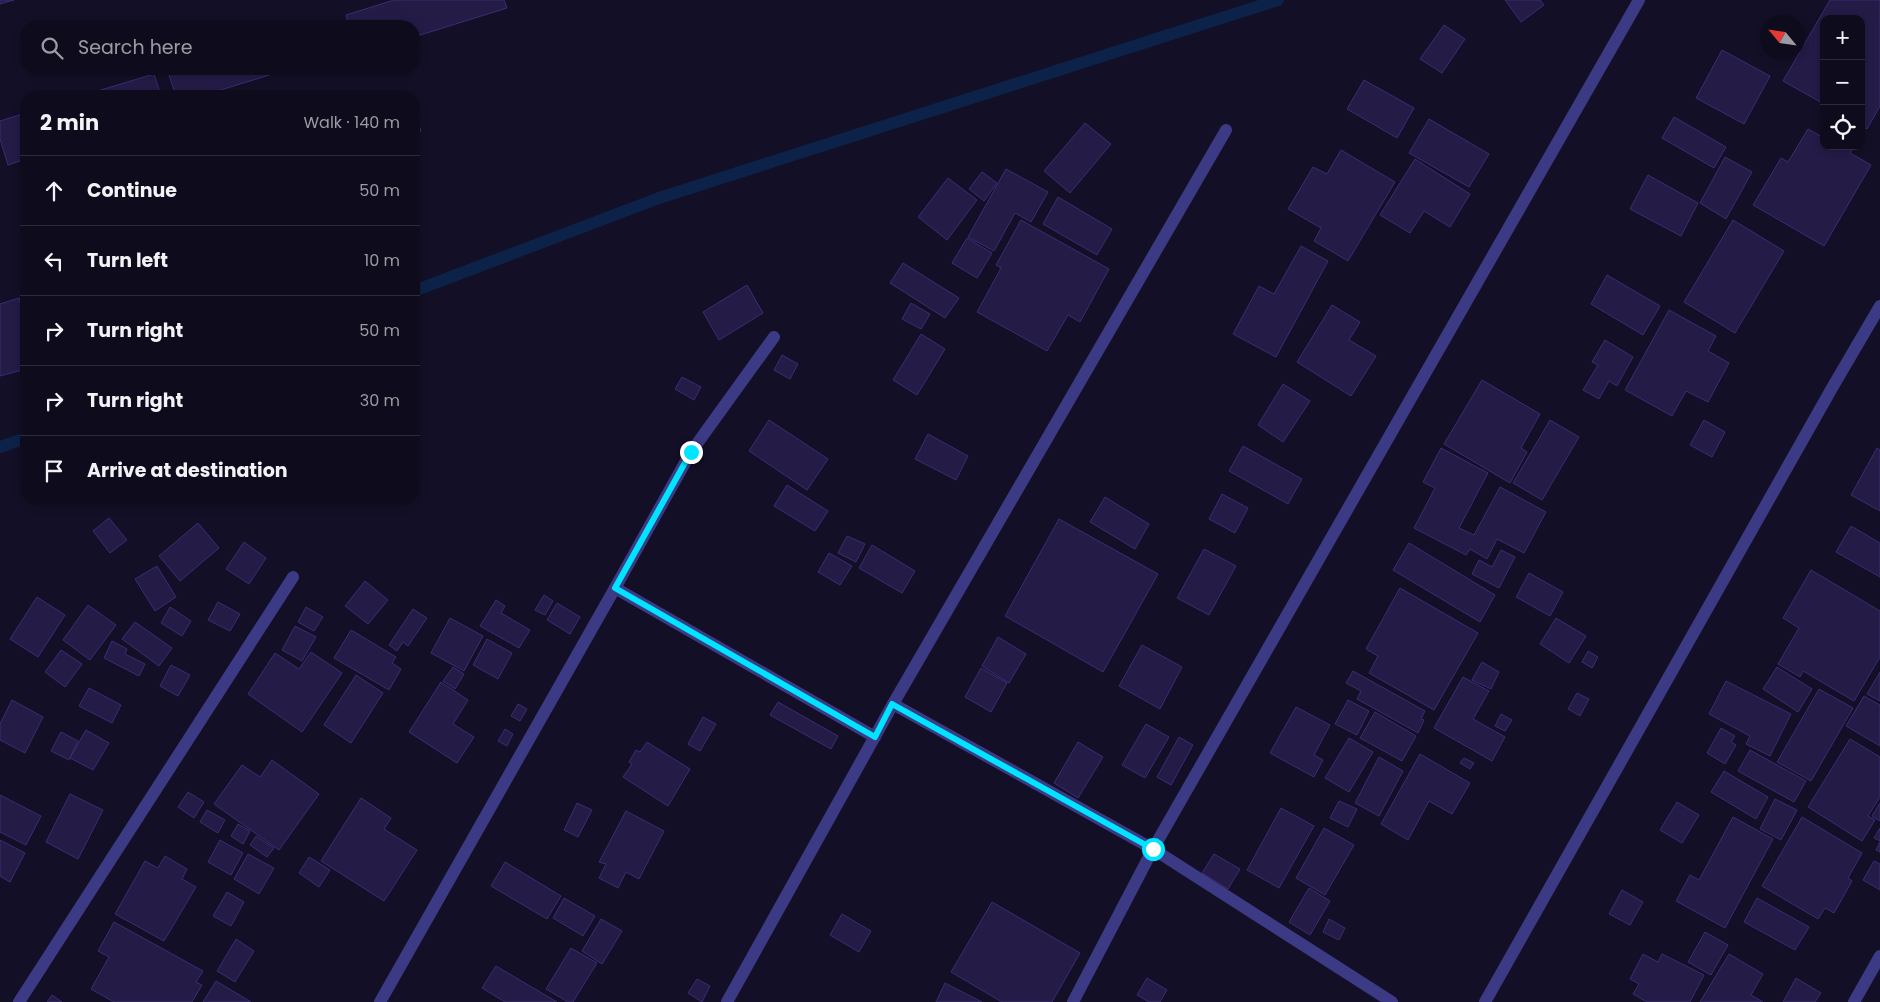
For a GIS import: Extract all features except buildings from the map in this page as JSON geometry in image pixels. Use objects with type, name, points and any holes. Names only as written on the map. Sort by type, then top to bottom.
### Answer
[{"type":"street","points":[[1073,1002],[1153,849],[1639,0]]},
{"type":"street","points":[[727,1002],[892,704],[1226,130]]},
{"type":"street","points":[[1485,1002],[1880,306]]},
{"type":"street","points":[[380,1002],[691,452],[774,337]]},
{"type":"street","points":[[19,1002],[293,577]]},
{"type":"street","points":[[615,588],[875,737]]},
{"type":"street","points":[[892,704],[1153,849],[1392,1002]]},
{"type":"street","points":[[1854,1002],[1880,956]]},
{"type":"waterway","points":[[420,289],[659,198],[1278,0]]},
{"type":"waterway","points":[[0,447],[20,440]]},
{"type":"route","points":[[691,452],[615,588],[875,737],[892,704],[1153,849]]}]
